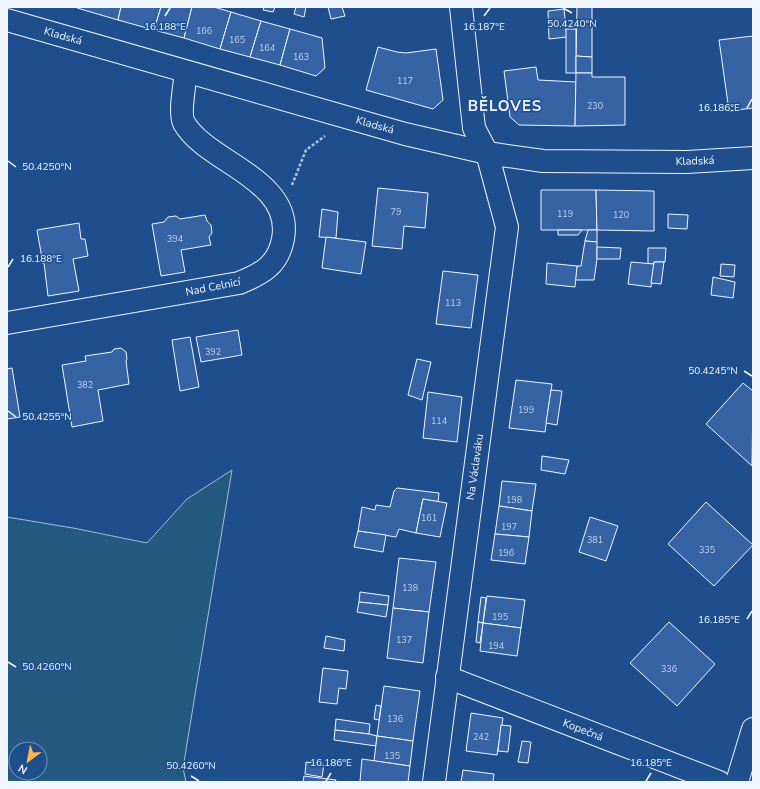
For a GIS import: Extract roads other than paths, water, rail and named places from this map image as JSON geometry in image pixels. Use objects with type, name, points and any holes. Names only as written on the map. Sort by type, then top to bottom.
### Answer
[{"type":"street","name":"Na Václaváku","points":[[434,782],[507,227],[487,153],[474,128],[461,7]]},
{"type":"street","name":"Kladská","points":[[7,20],[405,134],[487,153],[543,161],[687,162],[753,158]]},
{"type":"street","name":"Nad Celnicí","points":[[7,324],[238,283],[255,276],[270,266],[280,250],[284,232],[282,211],[266,188],[197,139],[183,122],[182,103],[186,72]]},
{"type":"street","name":"Kopečná","points":[[447,677],[719,782]]},
{"type":"street","points":[[737,782],[753,729]]},
{"type":"district","name":"BĚLOVES","points":[[505,106]]}]
